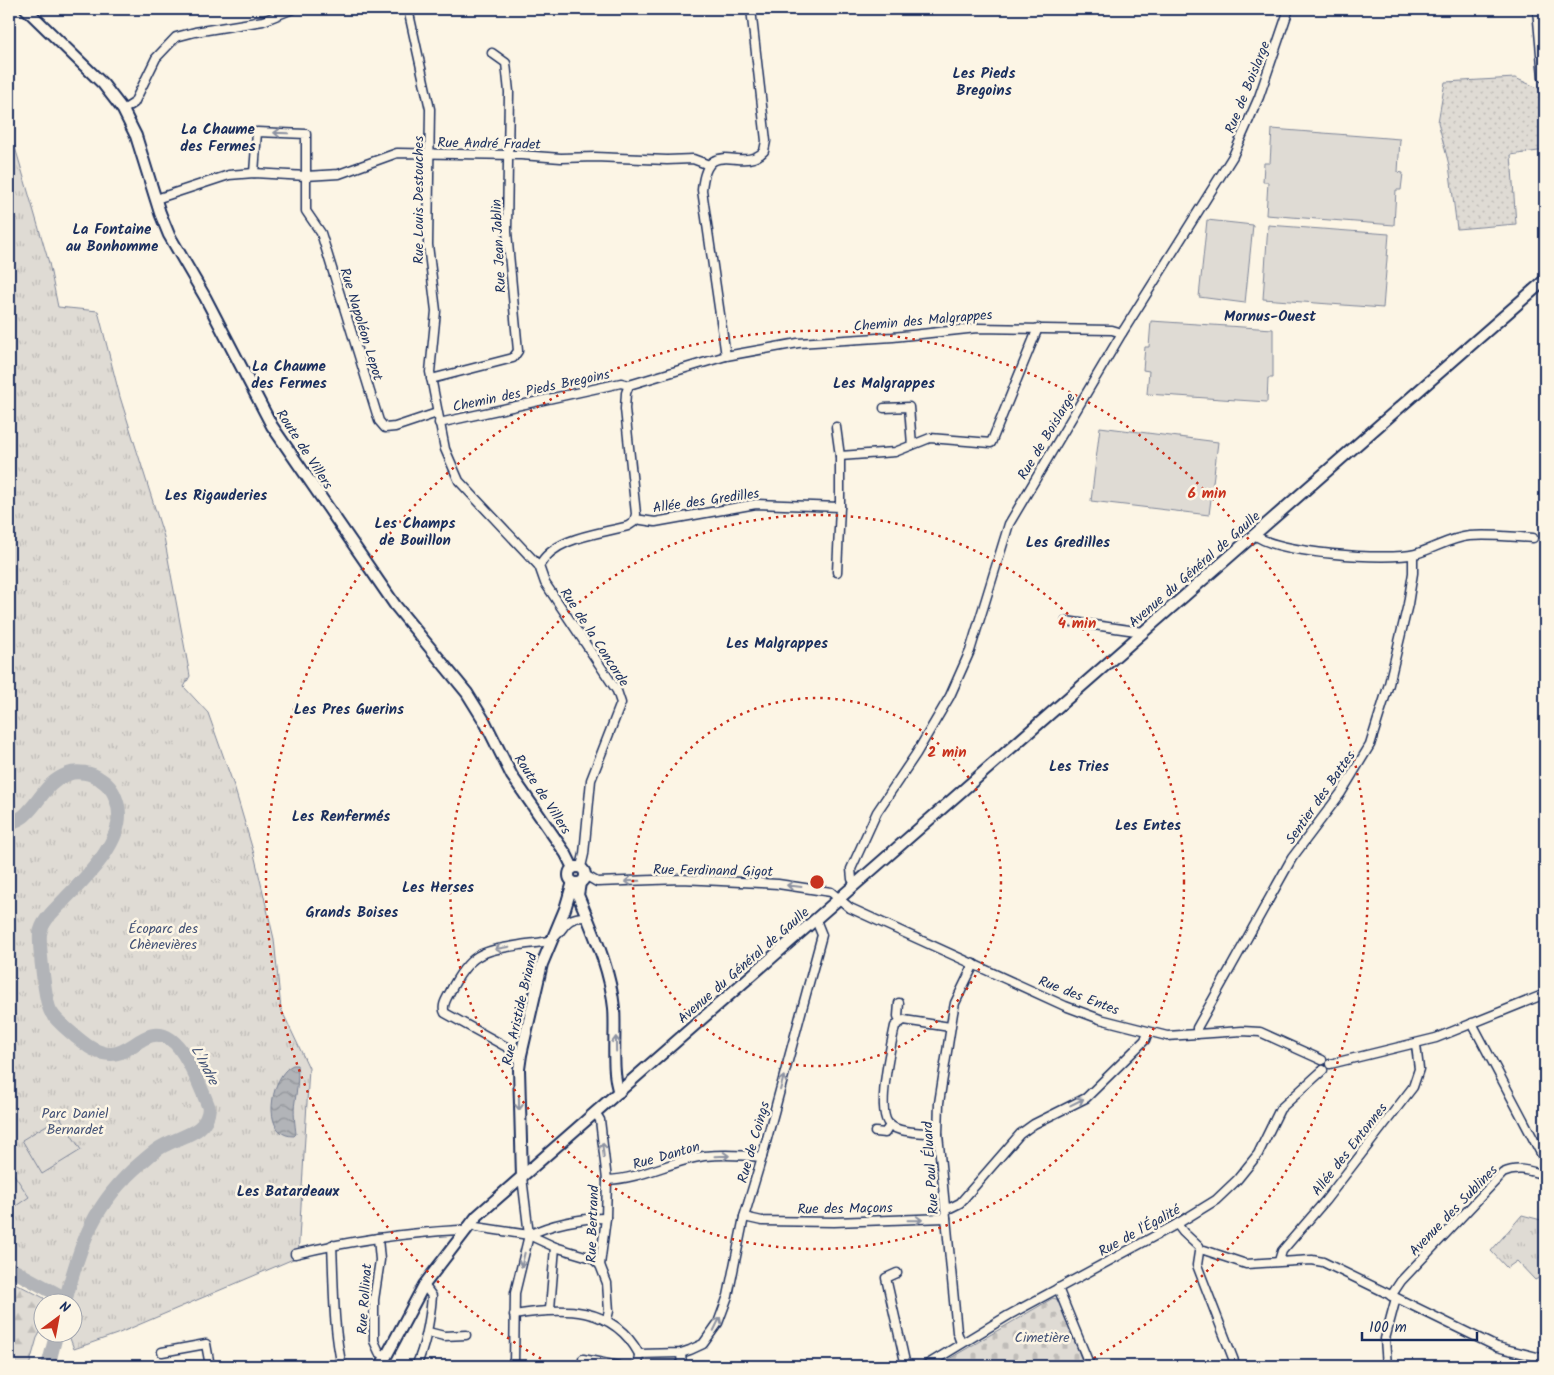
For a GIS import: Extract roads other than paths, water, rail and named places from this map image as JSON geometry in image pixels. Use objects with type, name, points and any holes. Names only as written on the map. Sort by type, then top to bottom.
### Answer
[{"type":"main road","name":"Route de Villers","points":[[26,9],[103,84],[123,110],[136,136],[156,199],[174,244],[205,298],[272,426],[394,605],[467,693],[485,722],[512,776],[566,854],[578,875]]},
{"type":"main road","name":"Avenue du Général de Gaulle","points":[[381,1366],[424,1285],[471,1223],[1545,280]]},
{"type":"main road","points":[[578,875],[578,895],[607,967],[614,1007],[616,1046],[614,1082],[619,1092]]},
{"type":"main road","name":"Rue Aristide Briand","points":[[522,1177],[518,1069],[542,964],[550,940],[558,927],[578,875]]},
{"type":"street","points":[[123,110],[134,102],[156,58],[176,38],[195,32],[263,21],[293,9]]},
{"type":"street","name":"Rue Louis Destouches","points":[[408,9],[430,109],[431,154],[428,245],[436,310],[431,379],[445,449],[459,481],[539,566]]},
{"type":"street","points":[[726,356],[702,190],[704,173],[708,165],[719,159],[753,158],[764,151],[766,141],[751,9]]},
{"type":"street","name":"Rue de Boislarge","points":[[855,884],[852,879],[851,869],[877,812],[937,720],[970,651],[1009,524],[1122,333],[1233,156],[1255,106],[1289,9]]},
{"type":"street","points":[[1537,9],[1543,77]]},
{"type":"street","name":"Rue Jean Jablin","points":[[431,379],[513,358],[518,351],[506,232],[509,92],[506,63],[492,53]]},
{"type":"street","points":[[254,173],[257,132],[306,134],[306,176]]},
{"type":"street","name":"Rue André Fradet","points":[[156,199],[229,175],[254,173],[306,176],[339,174],[397,153],[561,158],[595,156],[668,160],[693,159],[708,165]]},
{"type":"street","name":"Rue Napoléon Lepot","points":[[306,176],[306,211],[321,233],[379,421],[385,428],[395,427],[438,413]]},
{"type":"street","name":"Chemin des Malgrappes","points":[[629,385],[726,356],[769,346],[827,340],[893,337],[977,328],[1112,330],[1122,333]]},
{"type":"street","points":[[840,456],[895,452],[930,438],[991,443],[1038,328]]},
{"type":"street","name":"Chemin des Pieds Bregoins","points":[[439,423],[620,383],[629,385]]},
{"type":"street","points":[[539,566],[556,548],[573,540],[628,526],[635,519],[626,418],[626,394],[629,385]]},
{"type":"street","points":[[884,408],[909,407],[912,445]]},
{"type":"street","points":[[836,426],[840,456],[837,572]]},
{"type":"street","name":"Allée des Gredilles","points":[[635,519],[655,522],[756,504],[840,507]]},
{"type":"street","points":[[1255,535],[1263,540],[1278,544],[1342,555],[1413,555],[1468,536],[1533,538]]},
{"type":"street","name":"Sentier des Battes","points":[[1197,1034],[1197,1028],[1292,858],[1341,793],[1370,745],[1389,684],[1408,604],[1413,573],[1413,555]]},
{"type":"street","name":"Rue de la Concorde","points":[[539,566],[546,583],[618,691],[621,703],[591,780],[584,854],[578,875]]},
{"type":"street","points":[[1066,621],[1144,632]]},
{"type":"street","name":"Rue Ferdinand Gigot","points":[[578,875],[597,882],[682,879],[778,884],[820,889],[831,892],[840,898]]},
{"type":"street","name":"Rue des Entes","points":[[840,898],[850,908],[1065,1006],[1100,1019],[1167,1036],[1260,1032],[1326,1062]]},
{"type":"street","points":[[521,1055],[446,1013],[444,1004],[472,958],[484,952],[550,940],[567,921],[573,918],[587,917]]},
{"type":"street","name":"Rue de Coings","points":[[682,1354],[703,1344],[718,1323],[728,1296],[744,1217],[822,935],[816,920]]},
{"type":"street","name":"Rue Paul Éluard","points":[[961,1343],[957,1332],[938,1134],[939,1103],[955,1003],[974,964]]},
{"type":"street","points":[[1326,1062],[1416,1044],[1545,994]]},
{"type":"street","points":[[899,1003],[898,1016],[900,1022]]},
{"type":"street","points":[[938,1134],[897,1129],[890,1125],[885,1118],[886,1072],[895,1026],[900,1022],[904,1020],[950,1027]]},
{"type":"street","points":[[1472,1023],[1545,1161]]},
{"type":"street","points":[[945,1208],[950,1208],[960,1203],[1016,1137],[1034,1124],[1086,1098],[1146,1040],[1148,1032]]},
{"type":"street","name":"Allée des Entonnes","points":[[1279,1261],[1282,1251],[1325,1201],[1412,1087],[1419,1068],[1416,1044]]},
{"type":"street","name":"Rue de l'Égalité","points":[[925,1366],[961,1343],[1177,1224],[1216,1200],[1237,1180],[1258,1154],[1278,1112],[1323,1070],[1319,1065],[1326,1062]]},
{"type":"street","name":"Rue Bertrand","points":[[596,1112],[600,1120],[606,1180],[606,1218],[600,1265],[608,1282],[609,1311],[607,1319]]},
{"type":"street","points":[[875,1132],[884,1133],[890,1125]]},
{"type":"street","name":"Rue Danton","points":[[606,1180],[626,1180],[703,1156],[743,1155],[762,1157]]},
{"type":"street","name":"Avenue des Sublines","points":[[1393,1297],[1401,1281],[1503,1173],[1513,1169],[1523,1169],[1545,1176]]},
{"type":"street","points":[[514,1366],[515,1293],[528,1235],[522,1177]]},
{"type":"street","name":"Rue des Maçons","points":[[744,1217],[762,1220],[834,1222],[946,1218]]},
{"type":"street","points":[[528,1235],[540,1229],[593,1218],[606,1218]]},
{"type":"street","points":[[471,1223],[476,1227],[528,1235],[555,1247],[592,1258],[600,1265]]},
{"type":"street","points":[[1177,1224],[1200,1249],[1246,1264],[1312,1260],[1323,1262],[1497,1347],[1545,1359]]},
{"type":"street","points":[[295,1254],[332,1245],[378,1238],[443,1231],[459,1230],[463,1232]]},
{"type":"street","name":"Rue Rollinat","points":[[378,1238],[380,1260],[374,1300],[374,1342],[379,1352],[386,1357]]},
{"type":"street","points":[[332,1245],[335,1321],[338,1351],[342,1366]]},
{"type":"street","points":[[550,1309],[555,1247]]},
{"type":"street","points":[[1200,1249],[1197,1265],[1236,1366]]},
{"type":"street","points":[[897,1273],[886,1278],[906,1366]]},
{"type":"street","points":[[416,1366],[428,1332],[432,1296],[424,1285]]},
{"type":"street","points":[[1058,1288],[1090,1366]]},
{"type":"street","points":[[1387,1366],[1385,1339],[1393,1297]]},
{"type":"street","points":[[514,1315],[550,1309],[582,1312],[607,1319],[626,1335],[639,1354],[638,1366]]},
{"type":"street","points":[[428,1332],[444,1336],[466,1335]]},
{"type":"street","points":[[162,1352],[206,1344],[210,1366]]},
{"type":"street","points":[[639,1354],[682,1354],[682,1366]]},
{"type":"street","points":[[583,1359],[618,1366]]},
{"type":"water","points":[[293,1065],[297,1065],[298,1074],[294,1109],[296,1134],[294,1136],[283,1134],[276,1127],[272,1105],[274,1092],[279,1080],[285,1071]]},
{"type":"waterway","name":"L'Indre","points":[[9,824],[25,815],[54,782],[72,773],[80,772],[93,775],[107,784],[112,791],[118,806],[119,819],[110,845],[102,858],[49,916],[41,929],[41,961],[49,1007],[53,1016],[87,1046],[106,1054],[119,1053],[154,1035],[162,1035],[170,1039],[188,1060],[209,1108],[207,1117],[199,1129],[154,1152],[126,1177],[112,1193],[91,1225],[83,1243],[68,1292]]},
{"type":"waterway","name":"L'Indre","points":[[9,1268],[53,1292]]},
{"type":"waterway","name":"L'Indre","points":[[48,1366],[54,1342]]},
{"type":"district","name":"Les Pieds Bregoins","points":[[984,82]]},
{"type":"district","name":"La Chaume des Fermes","points":[[218,138]]},
{"type":"district","name":"La Fontaine au Bonhomme","points":[[112,238]]},
{"type":"district","name":"Mornus-Ouest","points":[[1270,316]]},
{"type":"district","name":"La Chaume des Fermes","points":[[289,374]]},
{"type":"district","name":"Les Malgrappes","points":[[884,383]]},
{"type":"district","name":"Les Rigauderies","points":[[216,495]]},
{"type":"district","name":"Les Champs de Bouillon","points":[[415,532]]},
{"type":"district","name":"Les Gredilles","points":[[1068,542]]},
{"type":"district","name":"Les Malgrappes","points":[[777,643]]},
{"type":"district","name":"Les Pres Guerins","points":[[349,709]]},
{"type":"district","name":"Les Tries","points":[[1079,766]]},
{"type":"district","name":"Les Renfermés","points":[[341,816]]},
{"type":"district","name":"Les Entes","points":[[1148,825]]},
{"type":"district","name":"Les Herses","points":[[438,887]]},
{"type":"district","name":"Grands Boises","points":[[352,912]]},
{"type":"district","name":"Les Batardeaux","points":[[288,1191]]},
{"type":"park label","name":"Écoparc des Chènevières","points":[[163,936]]},
{"type":"park label","name":"Parc Daniel Bernardet","points":[[75,1122]]},
{"type":"park label","name":"Cimetière","points":[[1042,1337]]}]
